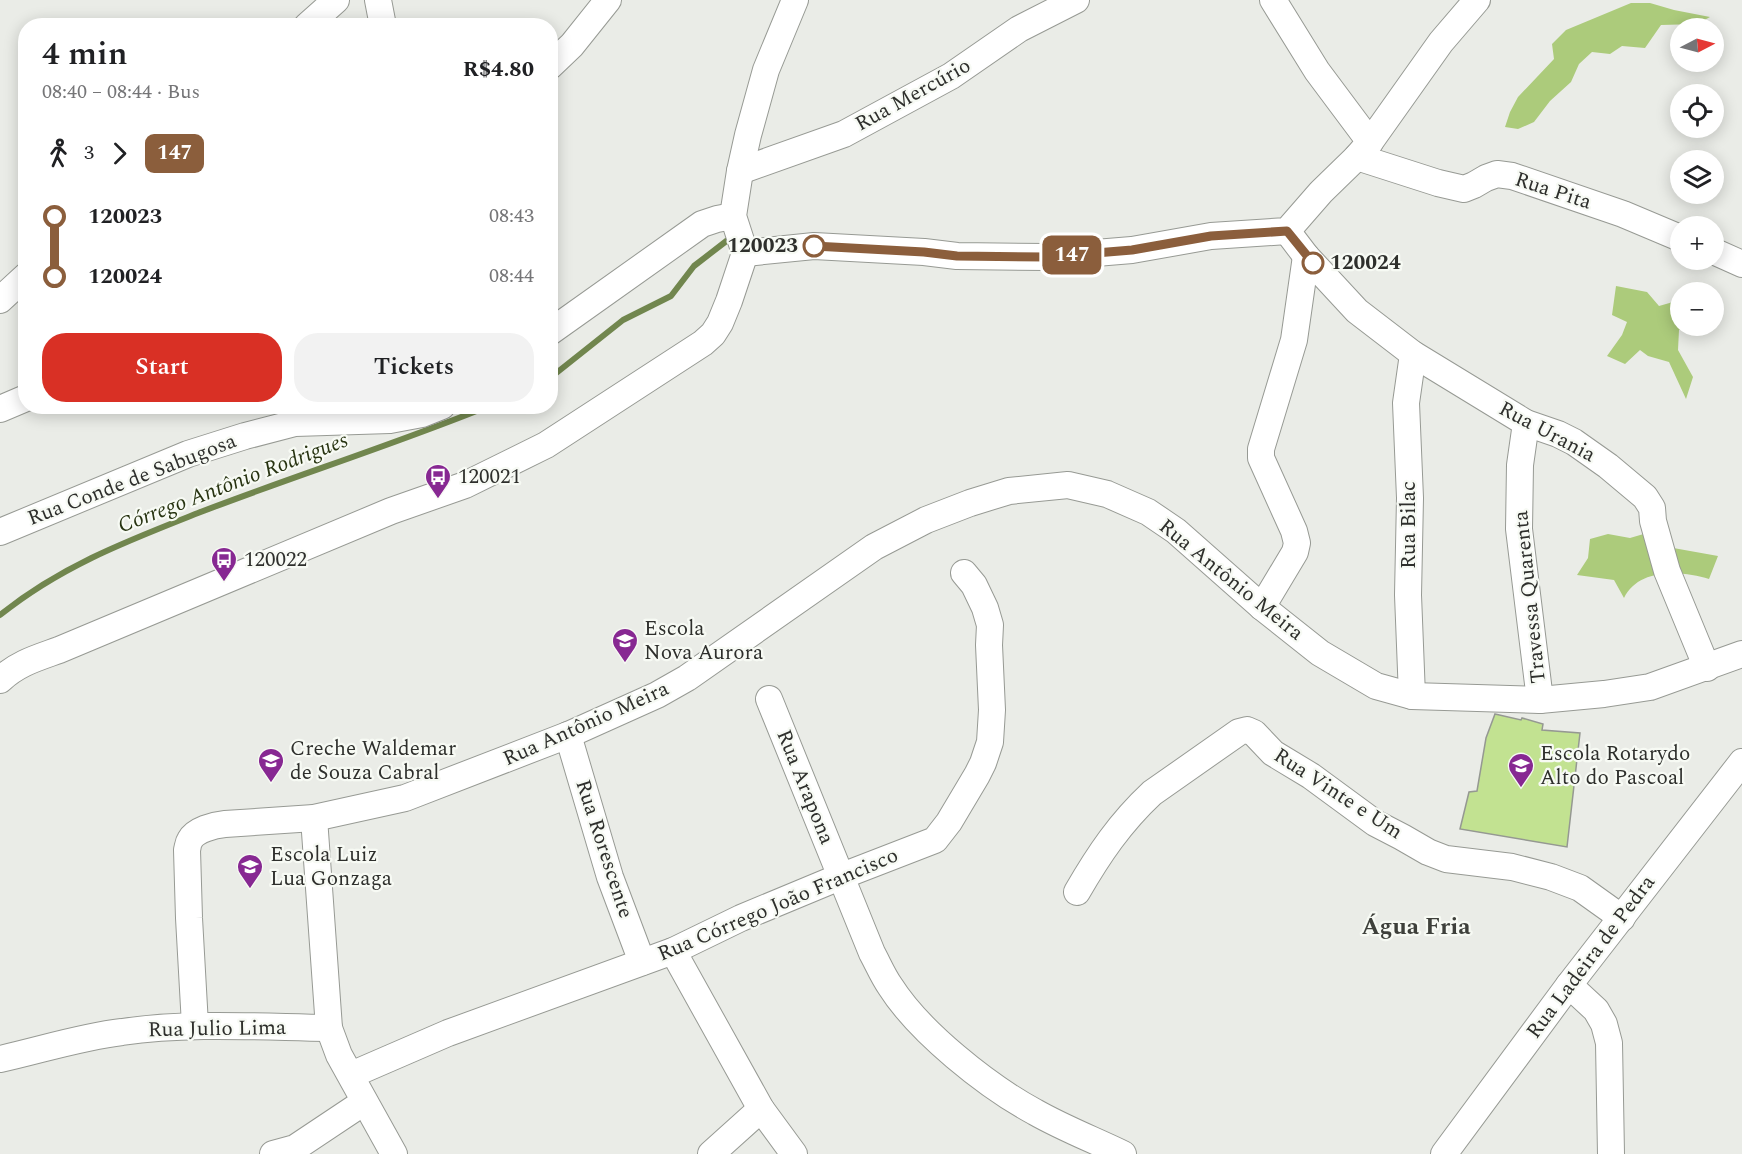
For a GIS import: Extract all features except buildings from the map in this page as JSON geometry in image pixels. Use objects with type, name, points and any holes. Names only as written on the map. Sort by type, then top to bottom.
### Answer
[{"type":"street","points":[[316,18],[336,0]]},
{"type":"street","points":[[378,0],[381,18]]},
{"type":"street","points":[[558,58],[572,45],[608,0]]},
{"type":"street","points":[[4,670],[391,511],[465,485],[546,445],[672,364],[713,334],[729,301],[745,253],[733,216],[748,135],[766,70],[795,0]]},
{"type":"street","name":"Rua Mercúrio","points":[[740,171],[843,134],[951,76],[1019,29],[1076,0]]},
{"type":"street","points":[[1274,0],[1364,149]]},
{"type":"street","points":[[745,253],[814,246],[957,256],[1047,257],[1132,250],[1211,236],[1287,231],[1321,192],[1364,149],[1441,42],[1478,0]]},
{"type":"street","name":"Rua Pita","points":[[1364,149],[1438,183],[1464,189],[1486,177],[1497,174],[1512,176],[1623,214],[1670,234]]},
{"type":"street","points":[[558,326],[702,224],[733,216]]},
{"type":"street","name":"Rua Urania","points":[[1287,231],[1306,256],[1357,311],[1413,354],[1526,423],[1574,442],[1608,466],[1645,497],[1652,508],[1653,521],[1667,571],[1707,668]]},
{"type":"street","points":[[1262,607],[1295,552],[1297,543],[1294,531],[1261,458],[1261,449],[1294,340],[1306,256]]},
{"type":"street","points":[[1724,256],[1742,264]]},
{"type":"street","points":[[0,300],[18,283]]},
{"type":"street","name":"Rua Bilac","points":[[1412,696],[1408,595],[1410,498],[1407,403],[1413,354]]},
{"type":"street","points":[[0,409],[18,401]]},
{"type":"street","name":"Rua Conde de Sabugosa","points":[[0,532],[188,454],[245,436],[295,423],[390,420],[422,414]]},
{"type":"street","name":"Travessa Quarenta","points":[[1526,423],[1521,465],[1519,529],[1540,700]]},
{"type":"street","name":"Rua Antônio Meira","points":[[195,1025],[187,850],[190,839],[213,826],[314,818],[405,798],[568,735],[657,695],[687,678],[874,547],[926,520],[1009,491],[1068,485],[1107,494],[1148,512],[1176,531],[1262,607],[1320,653],[1376,686],[1412,696],[1540,700],[1604,694],[1650,687],[1742,654]]},
{"type":"street","name":"Rua Córrego João Francisco","points":[[351,1075],[448,1033],[673,951],[741,918],[935,840],[983,763],[990,742],[992,710],[990,625],[986,608],[974,585],[964,573]]},
{"type":"street","name":"Rua Arapona","points":[[769,699],[872,953],[890,987],[914,1017],[938,1041],[991,1083],[1035,1112],[1123,1154]]},
{"type":"street","name":"Rua Vinte e Um","points":[[1077,892],[1101,852],[1139,805],[1152,793],[1239,732],[1246,730],[1258,737],[1273,753],[1335,793],[1375,824],[1428,852],[1446,859],[1512,867],[1551,877],[1580,888],[1622,918]]},
{"type":"street","name":"Rua Rorescente","points":[[568,735],[610,877],[642,962]]},
{"type":"street","name":"Rua Ladeira de Pedra","points":[[1444,1154],[1569,985],[1742,762]]},
{"type":"street","points":[[314,818],[329,1028],[339,1055],[394,1154]]},
{"type":"street","points":[[673,951],[761,1109],[794,1154]]},
{"type":"street","points":[[1569,985],[1596,1010],[1604,1024],[1609,1043],[1611,1154]]},
{"type":"street","name":"Rua Julio Lima","points":[[0,1059],[67,1042],[121,1032],[195,1025],[329,1028]]},
{"type":"street","points":[[273,1154],[294,1148],[364,1102]]},
{"type":"street","points":[[711,1154],[761,1109]]},
{"type":"green space","points":[[1631,3],[1650,3],[1710,17],[1670,18],[1670,25],[1661,25],[1645,48],[1622,46],[1610,54],[1592,52],[1579,64],[1571,82],[1550,101],[1534,122],[1518,129],[1505,127],[1518,97],[1554,59],[1552,44],[1566,30]]},
{"type":"green space","points":[[1616,286],[1647,292],[1659,306],[1670,303],[1670,336],[1679,336],[1678,350],[1693,377],[1686,399],[1669,362],[1648,356],[1640,350],[1625,364],[1607,356],[1622,335],[1627,322],[1612,315]]},
{"type":"green space","points":[[1647,533],[1651,544],[1718,556],[1709,579],[1674,573],[1650,576],[1639,581],[1624,598],[1614,580],[1577,575],[1588,558],[1590,539],[1608,534],[1630,538]]},
{"type":"waterway","name":"Córrego Antônio Rodrigues","points":[[558,372],[623,320],[671,296],[694,266],[729,239]]},
{"type":"waterway","name":"Córrego Antônio Rodrigues","points":[[0,615],[47,582],[120,545],[234,499],[468,414]]},
{"type":"bus line","name":"147","points":[[814,246],[957,256],[1047,257],[1132,250],[1211,236],[1287,231],[1313,263]]},
{"type":"place","name":"120023","points":[[814,246]]},
{"type":"place","name":"120024","points":[[1313,263]]},
{"type":"place","name":"120021","points":[[438,500]]},
{"type":"place","name":"120022","points":[[224,583]]},
{"type":"place","name":"Escola Nova Aurora","points":[[625,664]]},
{"type":"place","name":"Creche Waldemar de Souza Cabral","points":[[271,784]]},
{"type":"place","name":"Escola Rotarydo Alto do Pascoal","points":[[1521,789]]},
{"type":"place","name":"Escola Luiz Lua Gonzaga","points":[[250,890]]},
{"type":"district","name":"Água Fria","points":[[1416,927]]}]
